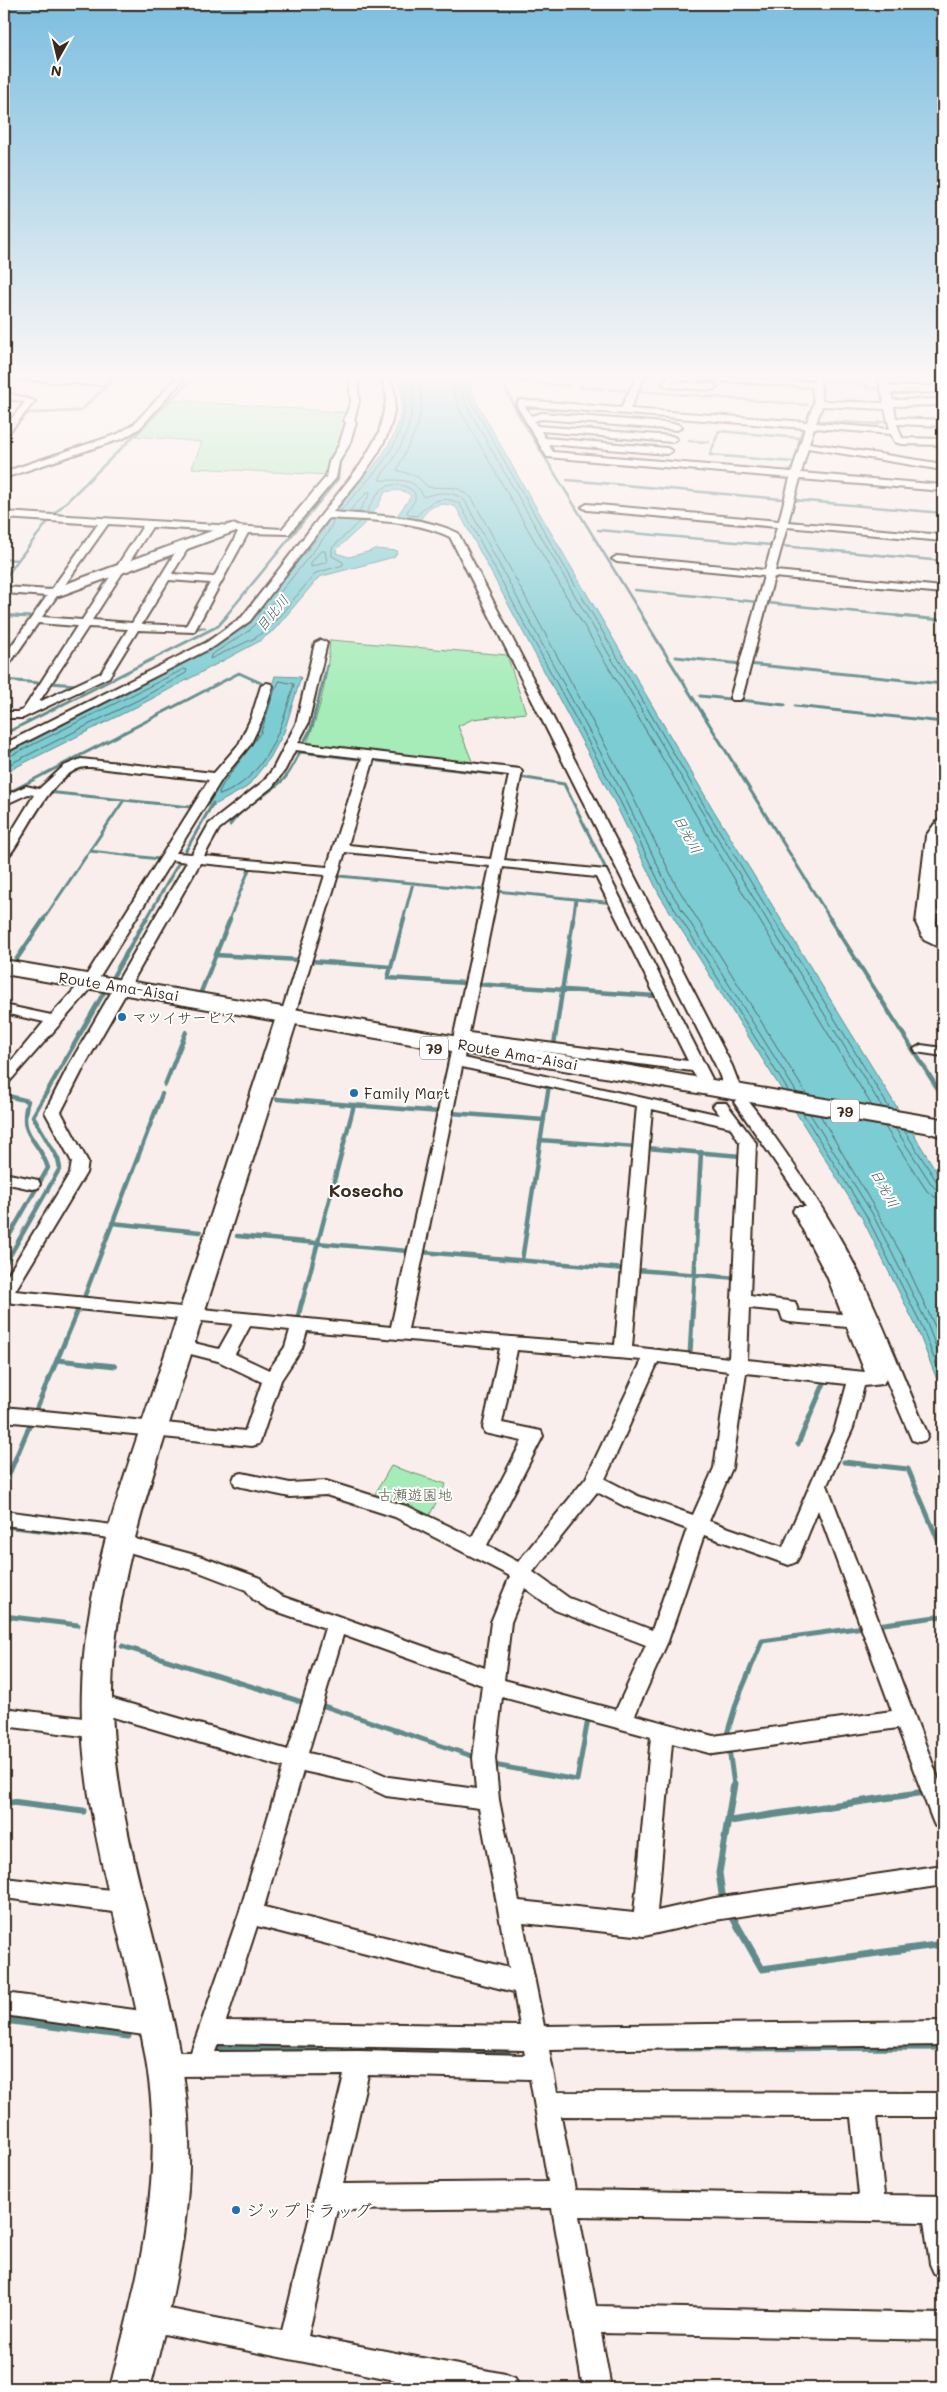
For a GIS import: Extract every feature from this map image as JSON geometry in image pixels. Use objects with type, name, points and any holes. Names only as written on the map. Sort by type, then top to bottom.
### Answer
[{"type":"main road","name":"Route Ama-Aisai","points":[[4,967],[105,988],[459,1048],[740,1104],[940,1132]]},
{"type":"main road","name":"Route Ama-Aisai","points":[[4,976],[105,988]]},
{"type":"street","points":[[4,515],[285,532],[323,488]]},
{"type":"street","points":[[4,749],[211,644],[237,627],[348,488]]},
{"type":"street","points":[[736,698],[793,488]]},
{"type":"street","points":[[587,507],[943,538]]},
{"type":"street","points":[[328,515],[421,524],[446,530],[457,539],[715,1049],[740,1104],[748,1143],[738,1364],[722,1468],[698,1525],[658,1641],[622,1720]]},
{"type":"street","points":[[4,664],[105,521]]},
{"type":"street","points":[[26,713],[150,524]]},
{"type":"street","points":[[4,590],[54,593],[185,545],[238,529]]},
{"type":"street","points":[[35,620],[190,630],[217,580],[238,529]]},
{"type":"street","points":[[4,715],[18,716],[26,713],[105,675],[185,545]]},
{"type":"street","points":[[617,559],[943,590]]},
{"type":"street","points":[[165,577],[217,580]]},
{"type":"street","points":[[4,1079],[54,1020],[105,988],[164,913],[193,858],[214,828],[234,808],[268,784],[292,746],[302,724],[321,642]]},
{"type":"street","points":[[267,686],[252,730],[244,745],[217,777],[171,856],[136,910],[53,1112],[80,1162],[78,1173],[4,1296],[398,1334],[623,1352],[877,1379],[835,1276],[800,1210]]},
{"type":"street","points":[[292,746],[516,772],[398,1334]]},
{"type":"street","points":[[182,2064],[158,2024],[103,1785],[97,1716],[103,1613],[111,1565],[119,1537],[370,756]]},
{"type":"street","points":[[4,855],[41,793],[72,765],[81,762],[217,777]]},
{"type":"street","points":[[4,801],[26,790],[41,793]]},
{"type":"street","points":[[943,826],[935,836],[926,923],[929,934],[935,940],[943,943]]},
{"type":"street","points":[[341,848],[600,873],[701,1073],[459,1048]]},
{"type":"street","points":[[171,856],[334,872]]},
{"type":"street","points":[[136,910],[164,913]]},
{"type":"street","points":[[4,1009],[54,1020]]},
{"type":"street","points":[[459,1048],[645,1103],[740,1104]]},
{"type":"street","points":[[921,1049],[943,1052]]},
{"type":"street","points":[[623,1352],[645,1103]]},
{"type":"street","points":[[740,1104],[784,1160],[818,1213],[848,1269],[918,1435]]},
{"type":"street","points":[[4,1178],[32,1184]]},
{"type":"street","points":[[741,1301],[789,1306],[789,1316],[853,1321]]},
{"type":"street","points":[[223,1356],[229,1350],[244,1320]]},
{"type":"street","points":[[4,1414],[252,1439],[272,1380],[293,1348],[300,1325]]},
{"type":"street","points":[[476,1548],[534,1436],[492,1428],[510,1343]]},
{"type":"street","points":[[181,1346],[223,1356],[272,1380]]},
{"type":"street","points":[[597,2388],[535,2038],[488,1800],[484,1758],[500,1622],[521,1573],[594,1482],[653,1356]]},
{"type":"street","points":[[594,1482],[632,1501],[789,1557],[818,1484],[844,1428],[857,1378]]},
{"type":"street","points":[[242,1480],[290,1490],[326,1488],[402,1512],[476,1548],[521,1573],[539,1589],[562,1604],[658,1641]]},
{"type":"street","points":[[818,1484],[943,1819]]},
{"type":"street","points":[[4,1518],[119,1537],[253,1584],[260,1593],[274,1602],[493,1683],[712,1745],[904,1718]]},
{"type":"street","points":[[130,2388],[149,2318],[170,2205],[172,2127],[182,2064],[212,2032],[250,1914],[336,1624]]},
{"type":"street","points":[[4,1717],[97,1716],[361,1774],[386,1786],[488,1800]]},
{"type":"street","points":[[644,1925],[662,1732]]},
{"type":"street","points":[[509,1911],[644,1925],[715,1909],[943,1875]]},
{"type":"street","points":[[4,1888],[129,1903]]},
{"type":"street","points":[[250,1914],[523,1983]]},
{"type":"street","points":[[4,2004],[158,2024]]},
{"type":"street","points":[[212,2032],[535,2038],[943,2033]]},
{"type":"street","points":[[182,2064],[540,2067]]},
{"type":"street","points":[[292,2347],[359,2064]]},
{"type":"street","points":[[547,2104],[943,2105]]},
{"type":"street","points":[[862,2104],[873,2208]]},
{"type":"street","points":[[328,2197],[564,2199],[939,2209],[943,2264]]},
{"type":"street","points":[[149,2318],[292,2347],[409,2379],[505,2388]]},
{"type":"street","points":[[585,2320],[943,2327]]},
{"type":"green space","points":[[330,640],[507,655],[526,713],[473,719],[458,726],[474,766],[306,745],[322,694]]},
{"type":"green space","name":"古瀬遊園地","points":[[391,1466],[446,1484],[429,1516],[422,1518],[372,1499]]},
{"type":"water","points":[[355,488],[525,488],[714,811],[943,1182],[943,1395],[916,1326],[862,1218],[659,894],[615,803],[456,507],[444,504],[434,506],[419,521],[395,519],[411,496],[402,491],[385,492],[378,506],[363,525],[337,549],[336,553],[349,557],[374,549],[398,551],[394,557],[319,577],[274,630],[258,642],[140,705],[4,773],[4,755],[205,653],[246,626],[323,531],[336,510]]},
{"type":"water","points":[[275,676],[301,677],[284,732],[270,758],[247,787],[213,806],[206,806],[221,778],[265,709]]},
{"type":"waterway","points":[[57,516],[53,515],[81,488]]},
{"type":"waterway","points":[[225,617],[331,488]]},
{"type":"waterway","points":[[563,488],[643,617]]},
{"type":"waterway","points":[[653,488],[782,499]]},
{"type":"waterway","points":[[794,500],[943,513]]},
{"type":"waterway","points":[[18,560],[50,519]]},
{"type":"waterway","points":[[250,527],[283,529]]},
{"type":"waterway","points":[[598,530],[770,545]]},
{"type":"waterway","points":[[782,546],[943,561]]},
{"type":"waterway","points":[[4,559],[18,560]]},
{"type":"waterway","points":[[4,580],[18,560]]},
{"type":"waterway","points":[[635,590],[758,602]]},
{"type":"waterway","points":[[767,603],[910,617]]},
{"type":"waterway","points":[[4,615],[25,617]]},
{"type":"waterway","points":[[12,616],[25,617]]},
{"type":"waterway","points":[[4,734],[218,626],[227,616]]},
{"type":"waterway","points":[[642,616],[831,920]]},
{"type":"waterway","points":[[897,616],[943,620]]},
{"type":"waterway","points":[[25,617],[31,617]]},
{"type":"waterway","points":[[196,628],[205,628]]},
{"type":"waterway","points":[[676,657],[741,664]]},
{"type":"waterway","points":[[748,664],[943,684]]},
{"type":"waterway","points":[[304,742],[311,729],[327,666]]},
{"type":"waterway","points":[[4,795],[239,673],[261,683]]},
{"type":"waterway","points":[[4,680],[40,683]]},
{"type":"waterway","points":[[50,683],[76,685]]},
{"type":"waterway","points":[[700,696],[730,699]]},
{"type":"waterway","points":[[740,700],[785,705]]},
{"type":"waterway","points":[[795,706],[943,722]]},
{"type":"waterway","points":[[230,825],[242,811],[284,779],[300,752],[358,759]]},
{"type":"waterway","points":[[378,761],[509,776]]},
{"type":"waterway","points":[[519,777],[564,784],[606,869]]},
{"type":"waterway","points":[[47,792],[124,800]]},
{"type":"waterway","points":[[43,920],[124,800]]},
{"type":"waterway","points":[[124,800],[190,807]]},
{"type":"waterway","points":[[146,920],[213,803]]},
{"type":"waterway","points":[[90,851],[159,859]]},
{"type":"waterway","points":[[229,920],[250,867]]},
{"type":"waterway","points":[[339,876],[413,883]]},
{"type":"waterway","points":[[403,920],[413,883]]},
{"type":"waterway","points":[[413,883],[486,890]]},
{"type":"waterway","points":[[496,891],[576,899]]},
{"type":"waterway","points":[[573,920],[576,899]]},
{"type":"waterway","points":[[576,899],[614,903]]},
{"type":"waterway","points":[[16,960],[44,919]]},
{"type":"waterway","points":[[4,1266],[60,1168],[58,1159],[33,1116],[146,919]]},
{"type":"waterway","points":[[201,992],[230,919]]},
{"type":"waterway","points":[[391,967],[404,919]]},
{"type":"waterway","points":[[562,990],[573,919]]},
{"type":"waterway","points":[[830,919],[943,1097]]},
{"type":"waterway","points":[[216,955],[299,960]]},
{"type":"waterway","points":[[311,961],[391,967]]},
{"type":"waterway","points":[[391,967],[388,978],[466,983]]},
{"type":"waterway","points":[[475,984],[562,990]]},
{"type":"waterway","points":[[554,1045],[562,990]]},
{"type":"waterway","points":[[562,990],[655,996]]},
{"type":"waterway","points":[[165,1085],[186,1032]]},
{"type":"waterway","points":[[544,1120],[549,1085]]},
{"type":"waterway","points":[[113,1223],[162,1094]]},
{"type":"waterway","points":[[4,1095],[28,1101],[25,1113],[27,1130],[40,1150],[48,1168],[4,1245]]},
{"type":"waterway","points":[[277,1099],[354,1105]]},
{"type":"waterway","points":[[318,1243],[354,1105]]},
{"type":"waterway","points":[[354,1105],[440,1112]]},
{"type":"waterway","points":[[451,1113],[544,1120]]},
{"type":"waterway","points":[[541,1140],[544,1120]]},
{"type":"waterway","points":[[522,1260],[541,1140]]},
{"type":"waterway","points":[[541,1140],[636,1147]]},
{"type":"waterway","points":[[646,1148],[701,1153]]},
{"type":"waterway","points":[[695,1275],[701,1153]]},
{"type":"waterway","points":[[701,1153],[741,1156]]},
{"type":"waterway","points":[[85,1295],[113,1223]]},
{"type":"waterway","points":[[113,1223],[200,1232]]},
{"type":"waterway","points":[[237,1236],[318,1243]]},
{"type":"waterway","points":[[302,1303],[318,1243]]},
{"type":"waterway","points":[[318,1243],[408,1251]]},
{"type":"waterway","points":[[422,1252],[625,1269]]},
{"type":"waterway","points":[[637,1270],[695,1275]]},
{"type":"waterway","points":[[693,1303],[695,1275]]},
{"type":"waterway","points":[[695,1275],[737,1278]]},
{"type":"waterway","points":[[298,1317],[302,1301]]},
{"type":"waterway","points":[[690,1354],[693,1301]]},
{"type":"waterway","points":[[57,1360],[78,1310]]},
{"type":"waterway","points":[[36,1410],[57,1360]]},
{"type":"waterway","points":[[57,1360],[115,1366]]},
{"type":"waterway","points":[[798,1444],[825,1381],[820,1380]]},
{"type":"waterway","points":[[4,1486],[31,1422]]},
{"type":"waterway","points":[[844,1462],[908,1469],[943,1552]]},
{"type":"waterway","points":[[4,1526],[91,1536]]},
{"type":"waterway","points":[[4,1616],[78,1625]]},
{"type":"waterway","points":[[877,1625],[943,1616]]},
{"type":"waterway","points":[[727,1734],[737,1701],[762,1641],[864,1627]]},
{"type":"waterway","points":[[122,1646],[302,1702]]},
{"type":"waterway","points":[[321,1705],[475,1757]]},
{"type":"waterway","points":[[494,1765],[577,1780],[588,1719]]},
{"type":"waterway","points":[[729,1749],[734,1784]]},
{"type":"waterway","points":[[723,1901],[719,1873],[734,1784]]},
{"type":"waterway","points":[[730,1821],[925,1792]]},
{"type":"waterway","points":[[4,1801],[83,1811]]},
{"type":"waterway","points":[[732,1916],[762,1969],[943,1944]]},
{"type":"waterway","points":[[4,2020],[128,2036]]},
{"type":"waterway","points":[[677,2048],[943,2047]]},
{"type":"waterway","points":[[221,2048],[508,2050]]},
{"type":"tunnel","points":[[704,1079],[721,1106]]},
{"type":"place","name":"マツイサービス","points":[[122,1017]]},
{"type":"place","name":"Family Mart","points":[[354,1093]]},
{"type":"place","name":"ジップドラッグ","points":[[236,2210]]},
{"type":"district","name":"Kosecho","points":[[366,1190]]},
{"type":"water label","name":"目比川","points":[[272,613]]},
{"type":"water label","name":"日光川","points":[[688,834]]},
{"type":"water label","name":"日光川","points":[[885,1188]]}]
